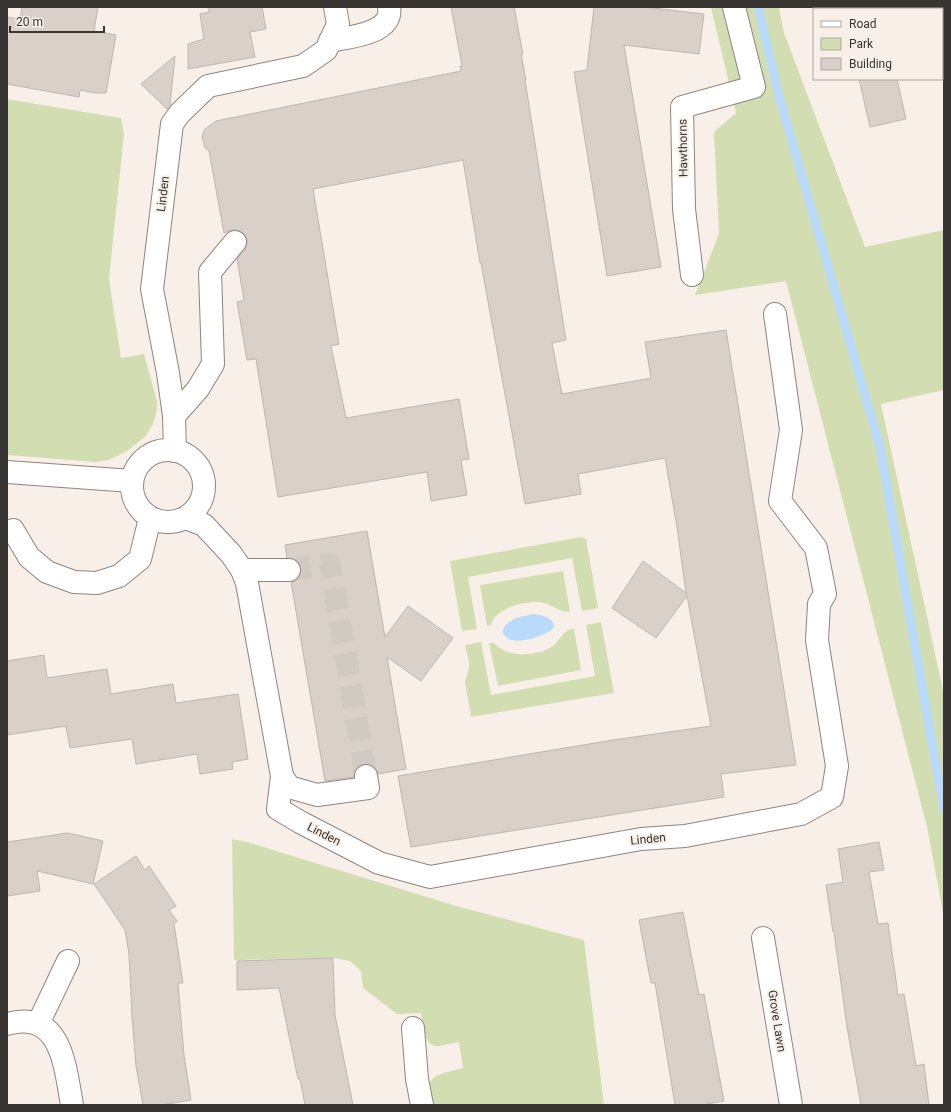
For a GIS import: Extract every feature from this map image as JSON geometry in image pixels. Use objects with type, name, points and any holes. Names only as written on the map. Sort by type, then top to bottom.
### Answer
[{"type":"street","name":"Linden","points":[[175,451],[174,416],[168,373],[152,289],[172,124],[180,113],[208,86],[303,66],[326,50],[338,24],[335,7]]},
{"type":"street","points":[[330,41],[370,33],[386,24],[390,7]]},
{"type":"street","name":"Hawthorns","points":[[692,275],[684,209],[682,106],[754,87],[734,7]]},
{"type":"street","points":[[174,416],[198,389],[212,364],[210,272],[234,242]]},
{"type":"street","name":"Linden","points":[[186,518],[204,526],[230,554],[242,570],[247,583],[282,776],[278,809],[379,863],[430,877],[641,839],[685,836],[801,814],[832,797],[837,766],[817,640],[819,604],[825,594],[816,548],[780,501],[791,430],[775,314]]},
{"type":"street","points":[[163,450],[175,451],[187,455],[197,464],[205,487],[202,499],[196,510],[186,518],[174,522],[162,522],[150,518],[142,512],[135,502],[132,492],[132,481],[135,470],[142,460],[163,450]]},
{"type":"street","points":[[7,472],[132,481]]},
{"type":"street","points":[[13,530],[29,557],[47,572],[74,582],[97,583],[119,576],[140,559],[150,518]]},
{"type":"street","points":[[242,570],[290,570]]},
{"type":"street","points":[[282,776],[289,787],[317,796],[368,788],[366,776]]},
{"type":"street","name":"Grove Lawn","points":[[763,938],[791,1105]]},
{"type":"street","points":[[38,1024],[68,961]]},
{"type":"street","points":[[7,1024],[14,1022],[29,1022],[38,1024],[49,1031],[58,1044],[64,1062],[72,1105]]},
{"type":"street","points":[[413,1028],[417,1079],[422,1105]]},
{"type":"green space","points":[[711,7],[779,7],[784,33],[865,247],[944,230],[944,390],[881,404],[944,695],[944,918],[927,827],[786,281],[695,295],[719,234],[714,132],[736,113]]},
{"type":"green space","points":[[7,99],[121,118],[124,134],[109,279],[121,358],[144,354],[157,401],[157,410],[153,424],[145,437],[127,451],[109,460],[96,462],[7,455]]},
{"type":"green space","points":[[581,537],[586,539],[598,608],[582,611],[572,558],[468,577],[477,629],[462,631],[450,561]]},
{"type":"green space","points":[[563,571],[570,612],[563,611],[544,603],[530,602],[513,606],[505,610],[498,614],[491,625],[487,626],[480,585]]},
{"type":"green space","points":[[601,622],[614,693],[471,717],[465,682],[469,662],[465,645],[481,642],[491,695],[595,676],[586,625]]},
{"type":"green space","points":[[574,629],[581,670],[498,686],[489,643],[494,643],[506,651],[531,654],[546,650],[553,646],[566,631]]},
{"type":"green space","points":[[232,839],[247,842],[453,905],[584,940],[604,1105],[433,1105],[430,1085],[433,1078],[463,1068],[459,1042],[434,1046],[427,1039],[423,1029],[421,1013],[397,1014],[363,988],[361,971],[350,961],[334,958],[234,960]]},
{"type":"water","points":[[533,614],[549,618],[553,622],[554,626],[552,630],[538,637],[521,641],[511,640],[503,634],[505,625],[509,622]]},
{"type":"building","points":[[22,7],[98,7],[94,31],[116,35],[106,93],[95,93],[80,90],[79,97],[7,84],[7,17],[20,19]]},
{"type":"building","points":[[209,7],[262,7],[266,29],[250,32],[255,57],[188,69],[188,44],[204,39],[200,14],[209,12]]},
{"type":"building","points":[[451,7],[514,7],[523,54],[521,54],[566,340],[552,343],[562,394],[651,378],[645,342],[726,330],[796,765],[721,774],[724,797],[411,847],[398,776],[613,740],[711,726],[687,596],[656,638],[612,608],[643,561],[686,593],[677,527],[665,458],[578,474],[581,494],[525,504],[480,263],[463,160],[313,189],[339,344],[331,346],[346,418],[459,399],[469,459],[461,460],[467,495],[431,501],[427,472],[278,497],[256,359],[247,360],[237,302],[244,300],[237,259],[245,250],[247,238],[238,230],[231,230],[224,233],[209,151],[205,148],[202,137],[204,130],[216,121],[461,71],[460,66],[462,66]]},
{"type":"building","points":[[594,7],[644,7],[704,14],[699,54],[624,45],[661,267],[607,276],[574,72],[587,70]]},
{"type":"building","points":[[175,56],[170,105],[167,109],[141,84]]},
{"type":"building","points":[[859,80],[897,80],[906,119],[870,127]]},
{"type":"building","points":[[367,531],[385,637],[408,606],[453,638],[421,681],[387,657],[406,769],[378,774],[371,764],[364,764],[354,771],[354,777],[325,781],[291,582],[296,581],[300,577],[300,564],[296,559],[287,558],[285,545]]},
{"type":"building","points":[[44,655],[47,678],[107,669],[111,694],[173,684],[176,703],[238,694],[248,759],[232,762],[233,769],[200,774],[197,754],[136,764],[132,739],[70,748],[66,726],[7,735],[7,661]]},
{"type":"building","points":[[68,833],[103,841],[93,884],[37,871],[40,891],[7,896],[7,842]]},
{"type":"building","points":[[879,842],[884,870],[869,872],[878,924],[888,923],[898,995],[904,994],[916,1066],[924,1064],[929,1105],[861,1105],[847,1027],[826,885],[843,882],[838,849]]},
{"type":"building","points":[[136,856],[145,870],[149,866],[176,906],[169,910],[177,921],[174,924],[183,983],[178,983],[184,1055],[191,1100],[161,1105],[143,1105],[136,1066],[129,954],[125,930],[94,884]]},
{"type":"building","points":[[683,912],[699,995],[704,994],[724,1101],[701,1105],[675,1105],[655,983],[651,983],[639,920]]},
{"type":"building","points":[[333,958],[335,1015],[353,1105],[305,1105],[279,988],[237,990],[237,961]]},
{"type":"waterway","points":[[758,7],[779,96],[880,447],[944,808]]},
{"type":"tunnel","points":[[289,570],[330,564],[366,776]]}]
